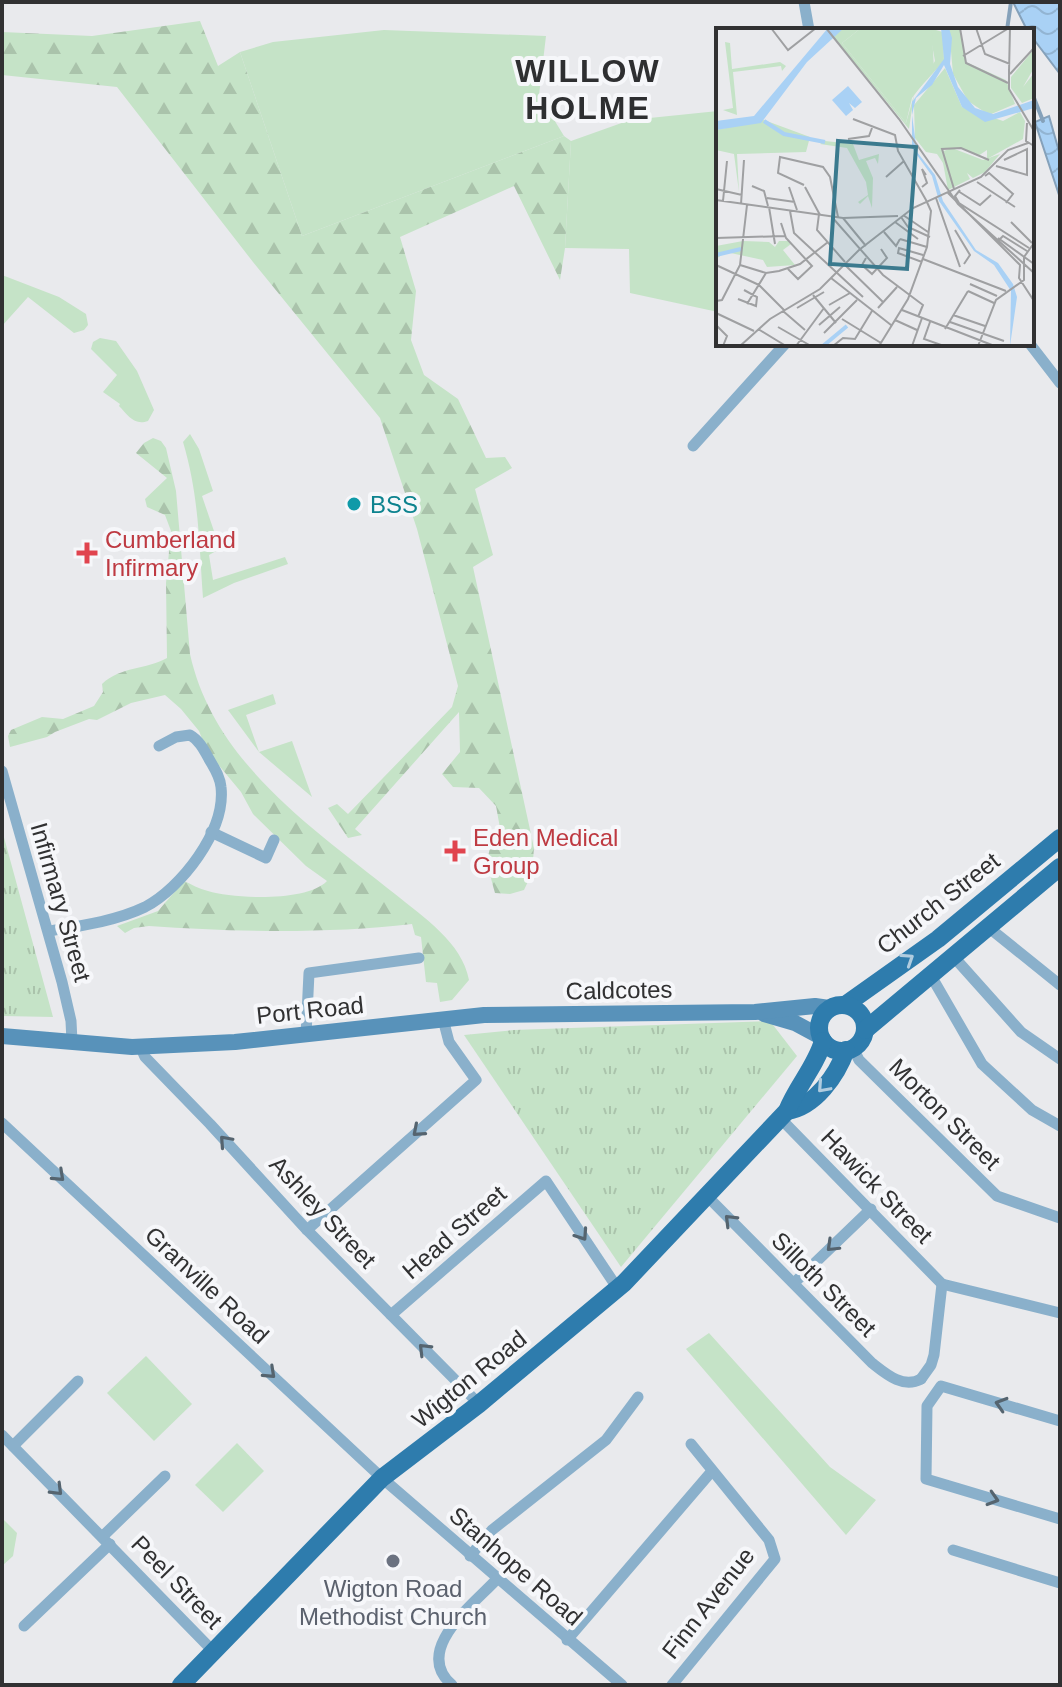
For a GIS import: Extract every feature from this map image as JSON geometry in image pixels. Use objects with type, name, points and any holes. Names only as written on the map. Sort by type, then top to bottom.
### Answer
[{"type":"main road","name":"Church Street","points":[[837,1006],[938,939],[1060,838]]},
{"type":"main road","name":"Church Street","points":[[865,1030],[1060,867]]},
{"type":"main road","name":"Caldcotes","points":[[484,1015],[755,1012],[837,1006]]},
{"type":"main road","points":[[837,1006],[858,1011],[864,1023],[861,1040],[850,1049],[834,1049],[822,1039],[821,1018],[837,1006]]},
{"type":"main road","name":"Caldcotes","points":[[755,1012],[795,1023],[822,1039]]},
{"type":"main road","name":"Port Road","points":[[2,1036],[140,1046],[235,1042],[484,1015]]},
{"type":"main road","name":"Wigton Road","points":[[191,1681],[212,1650],[382,1478],[479,1404],[618,1289],[784,1114],[820,1052],[822,1039]]},
{"type":"main road","name":"Wigton Road","points":[[784,1114],[800,1109],[814,1097],[839,1069],[850,1049]]},
{"type":"street","points":[[804,2],[809,28]]},
{"type":"street","points":[[693,446],[783,346]]},
{"type":"street","points":[[1032,346],[1060,383]]},
{"type":"street","points":[[49,931],[122,916],[144,907],[178,883],[211,832],[222,789],[208,757],[190,735],[176,737],[159,746]]},
{"type":"street","name":"Infirmary Street","points":[[3,773],[49,931],[71,1021],[72,1042]]},
{"type":"street","points":[[211,832],[266,858],[274,840]]},
{"type":"street","points":[[988,927],[1060,985]]},
{"type":"street","points":[[953,956],[1021,1032],[1060,1059]]},
{"type":"street","points":[[306,1035],[309,973],[419,958]]},
{"type":"street","points":[[930,974],[982,1064],[1032,1110],[1060,1126]]},
{"type":"street","points":[[307,1230],[476,1080],[449,1042],[443,1019]]},
{"type":"street","name":"Ashley Street","points":[[140,1046],[145,1057],[307,1230],[479,1404]]},
{"type":"street","name":"Morton Street","points":[[850,1049],[997,1196],[1060,1218]]},
{"type":"street","name":"Hawick Street","points":[[784,1114],[822,1160],[942,1284]]},
{"type":"street","name":"Granville Road","points":[[2,1123],[382,1478]]},
{"type":"street","name":"Head Street","points":[[391,1315],[546,1181],[618,1289]]},
{"type":"street","name":"Silloth Street","points":[[706,1195],[872,1363],[894,1379],[914,1383],[921,1379]]},
{"type":"street","points":[[794,1283],[871,1209]]},
{"type":"street","points":[[931,1397],[921,1379],[934,1355],[942,1284],[1060,1313]]},
{"type":"street","points":[[13,1446],[78,1381]]},
{"type":"street","points":[[1060,1421],[941,1386],[927,1406],[926,1479],[1060,1519]]},
{"type":"street","points":[[470,1556],[492,1530],[606,1440],[638,1397]]},
{"type":"street","name":"Peel Street","points":[[2,1435],[212,1650]]},
{"type":"street","name":"Finn Avenue","points":[[672,1685],[775,1559],[769,1540],[691,1444]]},
{"type":"street","points":[[567,1640],[712,1471]]},
{"type":"street","name":"Peel Street","points":[[24,1626],[165,1476]]},
{"type":"street","name":"Stanhope Road","points":[[382,1478],[622,1685]]},
{"type":"street","points":[[953,1550],[1060,1583]]},
{"type":"street","points":[[452,1685],[440,1671],[439,1649],[447,1634],[497,1579]]},
{"type":"green space","points":[[200,21],[218,66],[240,52],[302,236],[564,136],[571,141],[565,248],[560,280],[514,186],[400,237],[416,291],[411,340],[424,375],[458,399],[486,458],[505,457],[512,468],[475,489],[493,555],[473,567],[534,848],[532,873],[524,890],[510,894],[495,893],[488,860],[500,828],[496,806],[479,788],[453,787],[442,774],[460,752],[459,712],[355,829],[362,835],[348,838],[328,808],[337,804],[348,814],[452,707],[458,686],[417,529],[380,418],[117,87],[2,75],[2,32],[92,36]]},
{"type":"green space","points":[[384,30],[546,36],[539,95],[564,136],[302,236],[240,52],[273,42]]},
{"type":"green space","points":[[716,111],[716,312],[630,293],[629,249],[565,248],[571,141],[630,120]]},
{"type":"green space","points":[[2,275],[59,297],[86,314],[88,325],[74,333],[28,297],[2,326]]},
{"type":"green space","points":[[100,338],[116,341],[137,371],[154,410],[148,421],[132,419],[120,404],[103,392],[117,375],[91,349],[93,342]]},
{"type":"green space","points":[[190,434],[199,449],[213,491],[202,496],[216,537],[220,536],[225,546],[209,555],[213,580],[285,557],[288,564],[234,583],[203,598],[195,500],[183,442]]},
{"type":"green space","points":[[153,438],[161,441],[166,448],[176,491],[190,654],[202,693],[221,728],[271,790],[300,818],[429,921],[450,942],[465,966],[469,980],[452,1000],[440,1002],[437,983],[426,982],[421,937],[415,935],[412,924],[280,931],[149,926],[125,933],[117,926],[158,911],[184,881],[220,894],[270,897],[304,893],[327,881],[306,866],[253,814],[241,792],[207,751],[199,731],[165,695],[131,703],[97,720],[89,719],[47,737],[10,747],[8,736],[11,730],[42,717],[63,719],[94,706],[103,692],[102,684],[109,678],[167,658],[166,583],[171,531],[165,515],[147,507],[145,499],[167,478],[136,453]]},
{"type":"green space","points":[[273,694],[276,704],[246,715],[259,752],[228,710]]},
{"type":"green space","points":[[292,741],[312,797],[259,752]]},
{"type":"green space","points":[[2,830],[53,1017],[2,1016]]},
{"type":"green space","points":[[770,1021],[797,1056],[621,1267],[464,1035],[514,1030]]},
{"type":"green space","points":[[709,1333],[830,1467],[876,1500],[846,1535],[686,1349]]},
{"type":"green space","points":[[146,1356],[192,1404],[154,1441],[107,1393]]},
{"type":"green space","points":[[237,1443],[264,1471],[223,1512],[195,1485]]},
{"type":"green space","points":[[2,1518],[17,1533],[13,1556],[2,1566]]},
{"type":"water","points":[[1013,2],[1060,2],[1060,74],[1034,40],[1034,28],[1026,28]]},
{"type":"water","points":[[1049,116],[1060,155],[1060,198],[1035,122]]},
{"type":"waterway","points":[[1007,28],[1011,2]]},
{"type":"waterway","points":[[1034,98],[1043,121]]},
{"type":"place","name":"BSS","points":[[354,504]]},
{"type":"place","name":"Cumberland Infirmary","points":[[87,553]]},
{"type":"place","name":"Eden Medical Group","points":[[455,851]]},
{"type":"place","name":"Wigton Road Methodist Church","points":[[393,1561]]},
{"type":"district","name":"WILLOW HOLME","points":[[588,90]]}]
